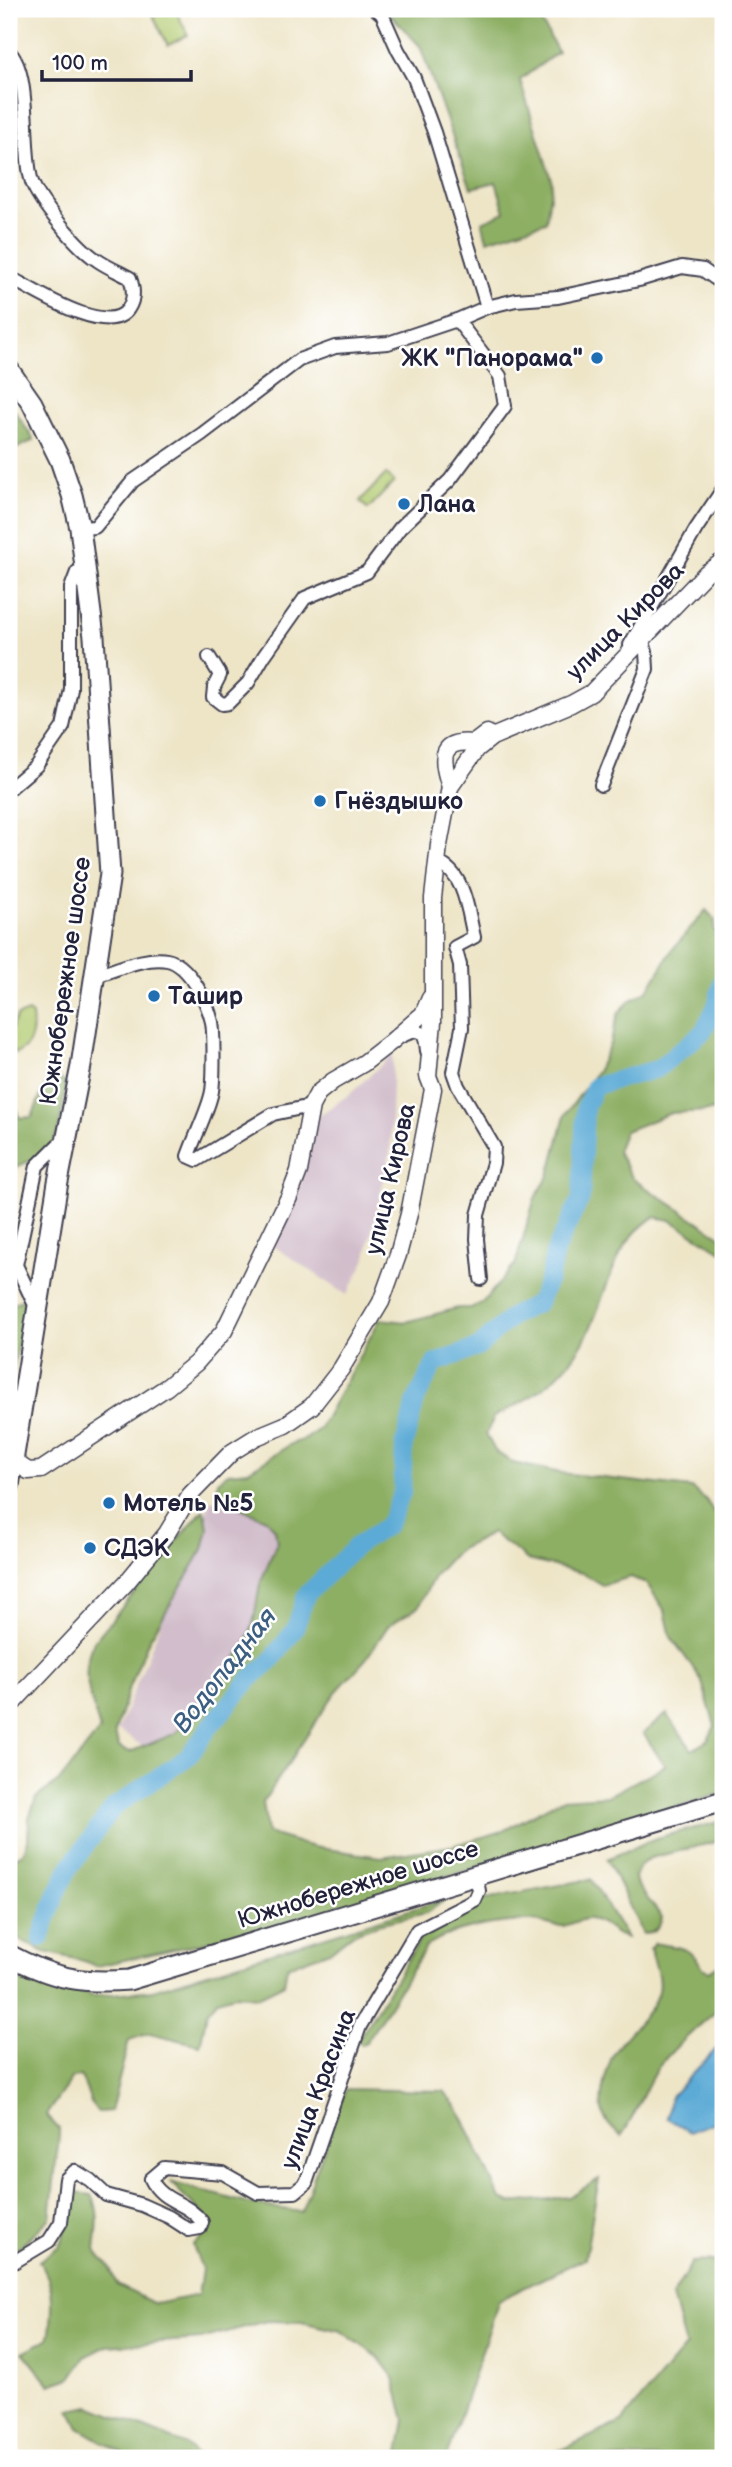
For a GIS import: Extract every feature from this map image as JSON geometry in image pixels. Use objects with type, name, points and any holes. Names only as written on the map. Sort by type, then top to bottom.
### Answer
[{"type":"highway","name":"Южнобережное шоссе","points":[[9,370],[32,403],[89,529],[110,874],[81,1066],[58,1182],[11,1456]]},
{"type":"highway","name":"Южнобережное шоссе","points":[[9,382],[48,450],[65,495],[84,628],[103,875],[33,1301],[9,1486]]},
{"type":"highway","name":"Южнобережное шоссе","points":[[9,1957],[61,1978],[96,1983],[129,1980],[173,1965],[575,1854],[717,1808]]},
{"type":"highway","name":"Южнобережное шоссе","points":[[9,1957],[22,1969],[58,1982],[95,1987],[135,1984],[478,1880]]},
{"type":"main road","name":"улица Кирова","points":[[9,1707],[126,1583],[167,1533],[190,1495],[232,1452],[256,1437],[285,1425],[312,1406],[341,1369],[382,1302],[410,1214],[433,1089],[428,1076],[433,992],[433,898],[450,787],[475,746],[487,733],[588,690],[706,573],[723,561]]},
{"type":"main road","points":[[450,787],[443,755],[451,745],[460,741],[475,746]]},
{"type":"main road","points":[[11,1456],[29,1471],[41,1470],[167,1387],[196,1363],[224,1331],[289,1197],[299,1171],[311,1106],[318,1093],[333,1080],[365,1063],[423,1014],[433,992]]},
{"type":"street","points":[[376,9],[382,14],[414,78],[434,132],[487,307]]},
{"type":"street","points":[[9,52],[16,59],[20,79],[32,182],[57,220],[88,253],[130,278],[134,290],[126,312],[107,320],[78,312],[9,277]]},
{"type":"street","points":[[89,529],[132,481],[202,434],[299,360],[335,347],[388,343],[487,307],[516,300],[558,297],[639,280],[682,267],[703,270],[723,284]]},
{"type":"street","points":[[209,657],[220,675],[213,697],[222,704],[228,703],[248,683],[305,598],[367,572],[400,528],[450,480],[475,448],[505,406],[500,376],[457,320]]},
{"type":"street","points":[[601,785],[647,669],[646,652],[635,645],[697,528],[723,489]]},
{"type":"street","points":[[9,789],[36,766],[63,727],[71,689],[72,588],[77,572]]},
{"type":"street","points":[[438,863],[454,874],[464,895],[474,937],[455,947],[460,965],[462,1028],[453,1072],[458,1086],[494,1147],[493,1163],[478,1215],[481,1279]]},
{"type":"street","points":[[94,976],[150,960],[163,959],[176,962],[187,970],[197,987],[212,1022],[212,1092],[188,1156],[197,1160],[273,1114],[311,1106]]},
{"type":"street","points":[[391,1042],[414,1030],[421,1032],[426,1037],[428,1076]]},
{"type":"street","name":"улица Красина","points":[[9,2265],[49,2241],[61,2222],[66,2179],[75,2171],[106,2195],[142,2205],[169,2217],[189,2231],[200,2228],[202,2222],[195,2212],[157,2192],[151,2179],[164,2168],[223,2173],[258,2193],[295,2192],[306,2183],[360,2026],[417,1930],[475,1900],[480,1891],[478,1880]]},
{"type":"shaded area","points":[[393,1054],[390,1153],[365,1261],[347,1295],[272,1245],[301,1183],[318,1116],[350,1094]]},
{"type":"shaded area","points":[[211,1500],[304,1505],[238,1675],[156,1755],[118,1730]]},
{"type":"green space","points":[[175,9],[188,35],[168,45],[150,10]]},
{"type":"green space","points":[[385,9],[535,9],[558,52],[520,80],[552,182],[546,222],[487,240],[482,222],[505,212],[496,182],[471,188],[420,46]]},
{"type":"green space","points":[[9,402],[34,440],[9,452]]},
{"type":"green space","points":[[386,474],[394,482],[368,509],[360,501]]},
{"type":"green space","points":[[706,910],[715,920],[714,930],[723,937],[723,1110],[671,1113],[625,1131],[617,1151],[633,1179],[723,1238],[723,1252],[670,1220],[655,1217],[640,1228],[618,1258],[590,1330],[573,1358],[543,1388],[495,1416],[486,1434],[495,1451],[513,1463],[561,1473],[691,1488],[706,1500],[723,1526],[723,1793],[288,1924],[97,1966],[45,1952],[9,1935],[9,1860],[23,1853],[28,1841],[29,1818],[36,1798],[60,1780],[100,1730],[87,1674],[87,1662],[95,1640],[203,1510],[208,1529],[203,1549],[149,1640],[129,1687],[115,1732],[118,1746],[130,1752],[174,1734],[184,1725],[199,1703],[226,1674],[246,1644],[253,1625],[260,1584],[277,1542],[275,1529],[266,1519],[227,1502],[217,1494],[218,1481],[228,1473],[248,1471],[293,1443],[306,1439],[320,1428],[380,1319],[406,1322],[458,1308],[471,1308],[482,1303],[515,1265],[535,1198],[549,1176],[565,1115],[598,1070],[610,1044],[619,1012],[630,1001],[648,990],[672,950]],"holes":[[[492,1533],[528,1560],[582,1573],[602,1585],[631,1577],[647,1584],[665,1611],[671,1637],[701,1679],[715,1726],[708,1740],[692,1750],[667,1714],[643,1733],[665,1766],[608,1796],[562,1799],[503,1831],[452,1846],[381,1857],[313,1847],[267,1833],[263,1802],[335,1693],[366,1659],[388,1626],[418,1607],[435,1575],[457,1551]]]},
{"type":"green space","points":[[28,1012],[32,1015],[31,1038],[26,1047],[15,1054],[10,1039],[11,1030],[17,1016]]},
{"type":"green space","points":[[60,1078],[66,1085],[58,1132],[54,1140],[43,1154],[9,1172],[9,1096],[20,1118],[32,1117],[44,1087]]},
{"type":"green space","points":[[9,1296],[13,1303],[26,1299],[9,1395]]},
{"type":"green space","points":[[723,1821],[723,1840],[650,1858],[639,1866],[635,1878],[637,1885],[662,1917],[656,1930],[643,1934],[607,1859],[656,1838]]},
{"type":"green space","points":[[591,1879],[627,1938],[589,1919],[563,1926],[531,1921],[505,1923],[447,1935],[426,1947],[367,2041],[362,2045],[357,2041],[423,1935],[485,1899]]},
{"type":"green space","points":[[448,1898],[426,1913],[378,1924],[352,1934],[332,1950],[287,1967],[284,1984],[258,1997],[235,1995],[217,2000],[207,2013],[200,2045],[150,2033],[129,2040],[111,2111],[98,2112],[80,2077],[72,2078],[46,2115],[59,2129],[50,2218],[19,2248],[9,2251],[9,1968],[93,1996],[153,1990]]},
{"type":"green space","points":[[654,1943],[683,1949],[709,1971],[723,1962],[723,2005],[664,2060],[621,2136],[609,2125],[603,2114],[603,2087],[610,2061],[617,2048],[646,2014],[658,1991],[659,1980],[650,1949]]},
{"type":"green space","points":[[346,2089],[444,2091],[458,2108],[501,2199],[511,2203],[569,2197],[599,2179],[585,2258],[499,2300],[446,2458],[398,2458],[405,2420],[394,2378],[378,2357],[341,2331],[301,2322],[267,2321],[201,2339],[107,2346],[85,2357],[71,2378],[50,2385],[23,2352],[48,2339],[52,2295],[48,2278],[39,2261],[59,2246],[77,2193],[92,2195],[97,2215],[95,2250],[110,2268],[117,2285],[155,2304],[198,2295],[202,2270],[193,2245],[201,2239],[207,2218],[170,2182],[250,2204],[301,2212]]},
{"type":"green space","points":[[723,2254],[723,2458],[543,2458],[622,2422],[686,2346],[672,2297],[692,2262],[719,2261]]},
{"type":"green space","points":[[90,2406],[185,2444],[200,2458],[138,2458],[126,2455],[79,2428],[70,2410]]},
{"type":"water","points":[[723,2042],[723,2119],[690,2132],[667,2118],[670,2097]]},
{"type":"waterway","name":"Водопадная","points":[[41,1938],[69,1868],[114,1807],[189,1756],[209,1728],[250,1679],[271,1661],[295,1629],[306,1595],[356,1546],[388,1525],[402,1493],[404,1445],[416,1400],[435,1363],[479,1347],[512,1316],[537,1304],[549,1279],[555,1251],[581,1198],[585,1108],[595,1086],[657,1069],[703,1032],[716,1006],[723,979]]},
{"type":"place","name":"ЖК \"Панорама\"","points":[[597,358]]},
{"type":"place","name":"Лана","points":[[404,504]]},
{"type":"place","name":"Гнёздышко","points":[[320,801]]},
{"type":"place","name":"Ташир","points":[[154,996]]},
{"type":"place","name":"Мотель №5","points":[[109,1503]]},
{"type":"place","name":"СДЭК","points":[[90,1548]]}]
